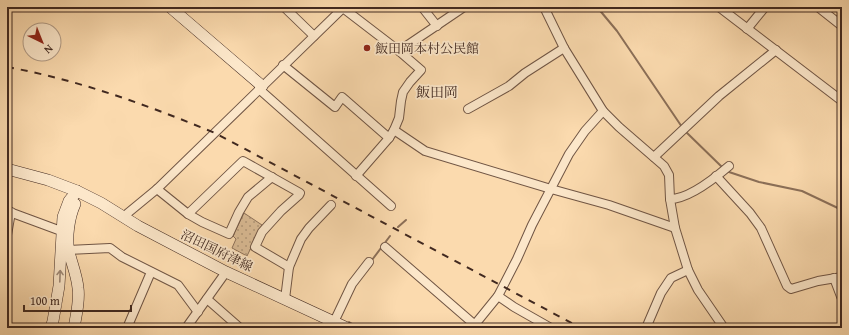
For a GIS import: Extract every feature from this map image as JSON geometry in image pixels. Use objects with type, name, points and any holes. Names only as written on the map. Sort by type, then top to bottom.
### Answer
[{"type":"main road","points":[[170,7],[260,88]]},
{"type":"main road","name":"沼田国府津線","points":[[7,169],[48,180],[77,191],[101,203],[138,226],[226,272],[347,328]]},
{"type":"main road","points":[[51,328],[59,286],[63,217],[69,201],[77,191]]},
{"type":"main road","points":[[74,328],[78,303],[78,287],[68,250],[68,229],[77,191]]},
{"type":"street","points":[[284,7],[314,36]]},
{"type":"street","points":[[422,7],[437,26]]},
{"type":"street","points":[[399,51],[464,7]]},
{"type":"street","points":[[544,7],[564,48],[603,111],[664,166],[669,175],[670,199],[675,228],[688,270],[698,290],[724,328]]},
{"type":"street","points":[[719,7],[842,101]]},
{"type":"street","points":[[748,28],[765,7]]},
{"type":"street","points":[[818,7],[842,26]]},
{"type":"street","points":[[123,217],[157,189],[343,8],[421,70],[403,92],[394,130],[389,138],[356,176]]},
{"type":"street","points":[[468,109],[508,86],[524,73],[564,48]]},
{"type":"street","points":[[654,157],[719,96],[776,50]]},
{"type":"street","points":[[283,65],[335,107],[342,97],[389,138]]},
{"type":"street","points":[[260,88],[391,206]]},
{"type":"street","points":[[385,247],[474,327],[498,296],[569,154],[585,130],[603,111]]},
{"type":"street","points":[[394,130],[425,151],[609,205],[675,228]]},
{"type":"street","points":[[188,214],[243,161],[300,193],[262,232],[255,247],[289,266]]},
{"type":"street","points":[[670,199],[676,199],[692,192],[724,171],[761,228],[787,286],[791,289],[818,281],[838,278],[842,299]]},
{"type":"street","points":[[157,189],[188,214],[229,234],[248,197],[272,177]]},
{"type":"street","points":[[285,299],[289,266],[301,239],[309,228],[331,205]]},
{"type":"street","points":[[7,235],[9,211],[61,232]]},
{"type":"street","points":[[68,250],[110,248],[122,258],[178,285],[198,312]]},
{"type":"street","points":[[334,322],[352,284],[369,262]]},
{"type":"street","points":[[646,328],[661,293],[671,278],[688,270]]},
{"type":"street","points":[[127,328],[151,272]]},
{"type":"street","points":[[186,328],[226,272]]},
{"type":"street","points":[[498,296],[551,328]]},
{"type":"street","points":[[208,299],[240,328]]},
{"type":"shaded area","points":[[244,213],[262,225],[247,256],[232,248],[236,239],[233,236]]},
{"type":"waterway","points":[[597,7],[617,31],[682,127]]},
{"type":"waterway","points":[[685,131],[723,168]]},
{"type":"waterway","points":[[726,171],[759,182],[802,191],[842,210]]},
{"type":"waterway","points":[[398,227],[406,220]]},
{"type":"waterway","points":[[372,260],[390,236]]},
{"type":"waterway","points":[[349,322],[359,328]]},
{"type":"railway","points":[[7,67],[34,72],[87,86],[138,103],[215,133],[581,328]]},
{"type":"place","name":"飯田岡本村公民館","points":[[367,48]]},
{"type":"district","name":"飯田岡","points":[[437,92]]}]
